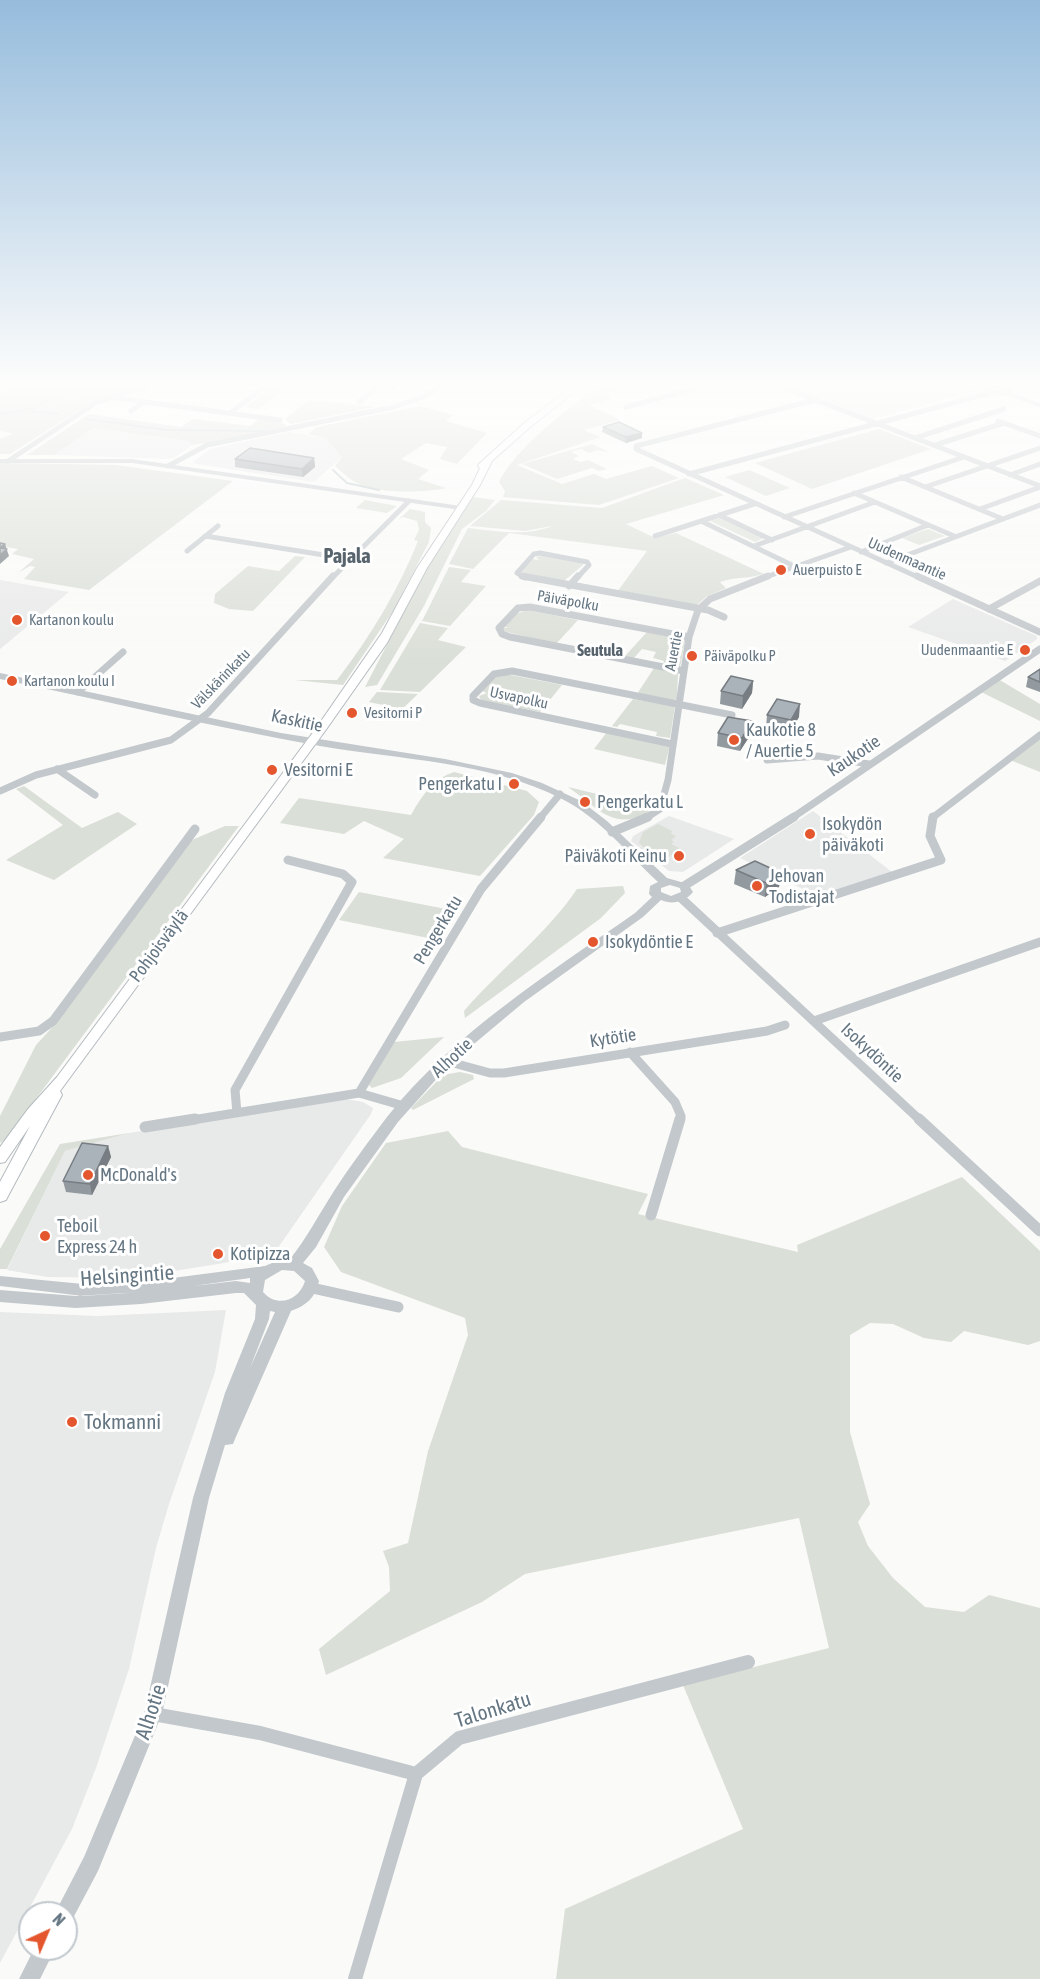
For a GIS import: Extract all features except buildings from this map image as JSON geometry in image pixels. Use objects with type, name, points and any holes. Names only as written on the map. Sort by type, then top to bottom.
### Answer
[{"type":"main road","name":"Pohjoisväylä","points":[[0,1158],[33,1112],[62,1080],[258,813],[294,778],[386,635],[422,568],[476,478]]},
{"type":"main road","name":"Pohjoisväylä","points":[[0,1196],[45,1116],[62,1080]]},
{"type":"street","points":[[254,478],[458,506]]},
{"type":"street","name":"Uudenmaantie","points":[[698,478],[1040,632]]},
{"type":"street","points":[[784,517],[898,478]]},
{"type":"street","points":[[905,478],[1003,519]]},
{"type":"street","points":[[925,487],[951,478]]},
{"type":"street","points":[[1020,478],[1040,487]]},
{"type":"street","points":[[980,509],[1040,487]]},
{"type":"street","points":[[854,493],[954,536]]},
{"type":"street","name":"Välskärinkatu","points":[[1,789],[57,769],[171,740],[202,718],[349,559],[409,501]]},
{"type":"street","points":[[754,546],[875,502]]},
{"type":"street","points":[[655,536],[754,504]]},
{"type":"street","points":[[886,562],[1040,505]]},
{"type":"street","points":[[718,515],[772,540]]},
{"type":"street","points":[[701,521],[796,567]]},
{"type":"street","points":[[861,552],[928,525]]},
{"type":"street","points":[[187,551],[218,526]]},
{"type":"street","points":[[205,536],[349,559]]},
{"type":"street","name":"Auertie","points":[[612,832],[641,821],[660,809],[668,780],[677,705],[689,637],[698,610],[710,599],[734,588],[851,547]]},
{"type":"street","points":[[569,586],[589,565],[587,562],[540,553],[534,554],[517,573],[525,578],[698,610],[708,610],[724,617]]},
{"type":"street","points":[[989,609],[1040,581]]},
{"type":"street","name":"Päiväpolku","points":[[684,671],[510,637],[502,634],[499,628],[518,608],[530,607],[689,637]]},
{"type":"street","name":"Kaukotie","points":[[684,886],[761,839],[1040,649]]},
{"type":"street","points":[[78,692],[123,652]]},
{"type":"street","name":"Usvapolku","points":[[672,744],[480,703],[473,700],[473,696],[494,674],[512,671],[677,705]]},
{"type":"street","name":"Kaskitie","points":[[0,676],[316,742],[480,770],[531,783],[560,794],[612,832]]},
{"type":"street","points":[[677,705],[732,715]]},
{"type":"street","points":[[717,933],[941,860],[930,836],[932,817],[1040,735]]},
{"type":"street","points":[[767,760],[808,755],[869,764]]},
{"type":"street","points":[[57,769],[94,795]]},
{"type":"street","name":"Pengerkatu","points":[[358,1093],[481,889],[560,794]]},
{"type":"street","points":[[0,1037],[39,1031],[53,1021],[195,830]]},
{"type":"street","points":[[612,832],[665,882],[684,886],[687,892],[681,898],[669,900],[659,897],[654,888],[665,882]]},
{"type":"street","points":[[237,1113],[235,1090],[352,882],[343,874],[288,860]]},
{"type":"street","name":"Alhotie","points":[[293,1265],[311,1243],[339,1194],[404,1106],[446,1061],[520,999],[639,915],[659,897]]},
{"type":"street","name":"Isokydöntie","points":[[681,898],[1039,1229]]},
{"type":"street","points":[[814,1021],[1040,942]]},
{"type":"street","name":"Kytötie","points":[[446,1061],[490,1073],[504,1073],[767,1031],[785,1025]]},
{"type":"street","points":[[630,1052],[675,1102],[681,1116],[651,1215]]},
{"type":"street","points":[[145,1127],[358,1093],[404,1106]]},
{"type":"street","points":[[279,1265],[293,1265],[309,1273],[312,1288],[302,1300],[285,1307],[260,1298],[255,1286],[264,1271],[279,1265]]},
{"type":"street","name":"Helsingintie","points":[[0,1281],[83,1290],[157,1286],[264,1271]]},
{"type":"street","name":"Helsingintie","points":[[0,1296],[76,1302],[141,1298],[236,1287],[247,1288],[260,1298]]},
{"type":"street","points":[[312,1288],[398,1307]]},
{"type":"street","name":"Alhotie","points":[[71,1901],[91,1864],[153,1714],[201,1498],[233,1393],[262,1319],[260,1298]]},
{"type":"street","name":"Alhotie","points":[[201,1498],[285,1307]]},
{"type":"street","name":"Talonkatu","points":[[416,1774],[459,1738],[748,1662]]},
{"type":"street","points":[[153,1714],[260,1733],[416,1774],[355,1979]]},
{"type":"street","points":[[29,1979],[39,1961]]},
{"type":"shaded area","points":[[0,478],[214,478],[233,481],[89,590],[24,579],[35,567],[30,566],[18,573],[34,559],[12,554],[18,549],[6,547],[0,550]]},
{"type":"shaded area","points":[[290,478],[318,478],[314,482]]},
{"type":"shaded area","points":[[349,478],[419,478],[446,488],[426,491],[388,491],[365,487]]},
{"type":"shaded area","points":[[501,478],[549,478],[562,484],[580,478],[678,478],[599,505],[503,497],[505,491],[499,482]]},
{"type":"shaded area","points":[[686,478],[724,495],[626,524],[655,538],[676,533],[764,574],[720,582],[726,588],[706,597],[696,606],[617,592],[647,551],[509,533],[473,569],[449,564],[468,528],[521,532],[552,526],[525,531],[470,526],[501,500],[602,508]]},
{"type":"shaded area","points":[[728,478],[768,478],[790,488],[766,496]]},
{"type":"shaded area","points":[[789,478],[844,478],[812,489]]},
{"type":"shaded area","points":[[473,497],[495,500],[486,511],[462,529],[424,606],[377,685],[365,687],[428,566]]},
{"type":"shaded area","points":[[365,500],[397,506],[387,513],[356,508]]},
{"type":"shaded area","points":[[410,509],[425,512],[425,522],[431,528],[429,542],[393,611],[343,685],[295,680],[337,680],[361,647],[392,596],[418,541],[414,540],[419,530],[417,521],[403,517],[399,519]]},
{"type":"shaded area","points":[[720,518],[764,538],[755,542],[710,521]]},
{"type":"shaded area","points":[[928,529],[945,536],[919,545],[902,538]]},
{"type":"shaded area","points":[[544,555],[582,562],[583,565],[564,581],[521,574],[521,570],[533,559],[539,560],[536,557]]},
{"type":"shaded area","points":[[295,556],[305,557],[253,611],[229,609],[214,603],[215,594],[248,566],[279,571]]},
{"type":"shaded area","points":[[449,567],[471,570],[461,582],[486,586],[450,626],[422,621]]},
{"type":"shaded area","name":"Kartanon koulu","points":[[0,580],[69,592],[0,649]]},
{"type":"shaded area","points":[[953,599],[1037,636],[1037,639],[1005,661],[908,627]]},
{"type":"shaded area","points":[[527,610],[578,620],[556,644],[503,631],[503,628],[508,628],[503,626],[516,614]]},
{"type":"shaded area","points":[[420,623],[448,628],[438,640],[466,647],[420,692],[380,690]]},
{"type":"shaded area","points":[[647,632],[685,640],[680,668],[663,664],[664,661],[653,658],[656,652],[642,649],[633,659],[625,656]]},
{"type":"shaded area","points":[[654,668],[678,672],[677,699],[672,701],[637,694]]},
{"type":"shaded area","points":[[504,674],[562,685],[540,712],[481,700],[479,696],[487,693],[482,691],[494,677]]},
{"type":"shaded area","points":[[998,679],[1040,704],[1040,721],[979,691]]},
{"type":"shaded area","points":[[377,692],[418,694],[402,709],[369,702]]},
{"type":"shaded area","points":[[633,699],[675,706],[670,738],[656,736],[657,732],[620,724],[617,727],[612,726]]},
{"type":"shaded area","points":[[607,732],[670,745],[665,765],[594,749]]},
{"type":"shaded area","points":[[1040,737],[1040,772],[1010,760]]},
{"type":"shaded area","points":[[454,772],[527,791],[539,802],[534,815],[480,876],[383,858],[404,839],[364,821],[344,834],[280,823],[299,798],[411,815],[423,795],[434,784]]},
{"type":"shaded area","points":[[24,786],[82,828],[118,812],[137,824],[54,880],[6,860],[63,825],[16,789]]},
{"type":"shaded area","points":[[568,787],[655,808],[641,816],[618,819],[608,816]]},
{"type":"shaded area","name":"Isokydön päiväkoti","points":[[813,811],[892,872],[814,897],[807,891],[740,858]]},
{"type":"shaded area","name":"Päiväkoti Keinu","points":[[669,816],[734,839],[683,872],[669,871],[631,841],[633,836]]},
{"type":"shaded area","points":[[658,824],[672,831],[671,834],[676,836],[671,840],[674,842],[671,844],[679,848],[662,863],[639,843],[643,832]]},
{"type":"shaded area","points":[[225,826],[239,826],[6,1139],[0,1143],[0,1116],[36,1045],[57,1022],[187,842]]},
{"type":"shaded area","points":[[623,886],[625,893],[601,918],[465,1018],[464,1011],[551,922],[577,889]]},
{"type":"shaded area","points":[[359,892],[456,911],[438,940],[339,920]]},
{"type":"shaded area","points":[[444,1037],[401,1078],[372,1088],[369,1085],[394,1042]]},
{"type":"shaded area","points":[[460,1072],[473,1075],[474,1079],[413,1110],[411,1108],[443,1075]]},
{"type":"shaded area","points":[[346,1099],[363,1102],[373,1108],[371,1114],[273,1255],[131,1278],[47,1277],[7,1270],[65,1151],[129,1133]]},
{"type":"shaded area","points":[[448,1131],[462,1147],[648,1194],[638,1214],[798,1252],[797,1245],[962,1177],[1040,1251],[1040,1341],[1028,1345],[964,1331],[951,1342],[924,1338],[893,1324],[870,1323],[850,1335],[850,1432],[870,1504],[858,1522],[868,1546],[893,1578],[925,1607],[964,1612],[989,1595],[1040,1608],[1040,1979],[556,1979],[565,1909],[743,1829],[683,1685],[829,1648],[799,1518],[525,1574],[482,1602],[326,1675],[319,1649],[390,1591],[389,1567],[383,1551],[408,1543],[428,1451],[468,1335],[465,1318],[341,1272],[324,1247],[342,1206],[386,1143]]},
{"type":"shaded area","points":[[129,1133],[65,1151],[7,1269],[0,1269],[0,1249],[60,1144]]},
{"type":"shaded area","points":[[226,1310],[215,1372],[169,1504],[156,1548],[129,1669],[96,1768],[72,1829],[33,1901],[18,1901],[18,1930],[0,1963],[0,1312],[98,1316]]},
{"type":"waterway","points":[[342,478],[347,483],[379,490]]},
{"type":"place","name":"Auerpuisto E","points":[[781,570]]},
{"type":"place","name":"Kartanon koulu","points":[[17,620]]},
{"type":"place","name":"Uudenmaantie E","points":[[1025,650]]},
{"type":"place","name":"Päiväpolku P","points":[[692,656]]},
{"type":"place","name":"Kartanon koulu I","points":[[12,681]]},
{"type":"place","name":"Vesitorni P","points":[[352,713]]},
{"type":"place","name":"Kaukotie 8 / Auertie 5","points":[[734,740]]},
{"type":"place","name":"Vesitorni E","points":[[272,770]]},
{"type":"place","name":"Pengerkatu I","points":[[514,784]]},
{"type":"place","name":"Pengerkatu L","points":[[585,802]]},
{"type":"place","name":"Isokydön päiväkoti","points":[[810,834]]},
{"type":"place","name":"Päiväkoti Keinu","points":[[679,856]]},
{"type":"place","name":"Jehovan Todistajat","points":[[757,886]]},
{"type":"place","name":"Isokydöntie E","points":[[593,942]]},
{"type":"place","name":"McDonald's","points":[[88,1175]]},
{"type":"place","name":"Teboil Express 24 h","points":[[45,1236]]},
{"type":"place","name":"Kotipizza","points":[[218,1254]]},
{"type":"place","name":"Tokmanni","points":[[72,1422]]},
{"type":"district","name":"Pajala","points":[[347,557]]},
{"type":"district","name":"Seutula","points":[[600,651]]}]
